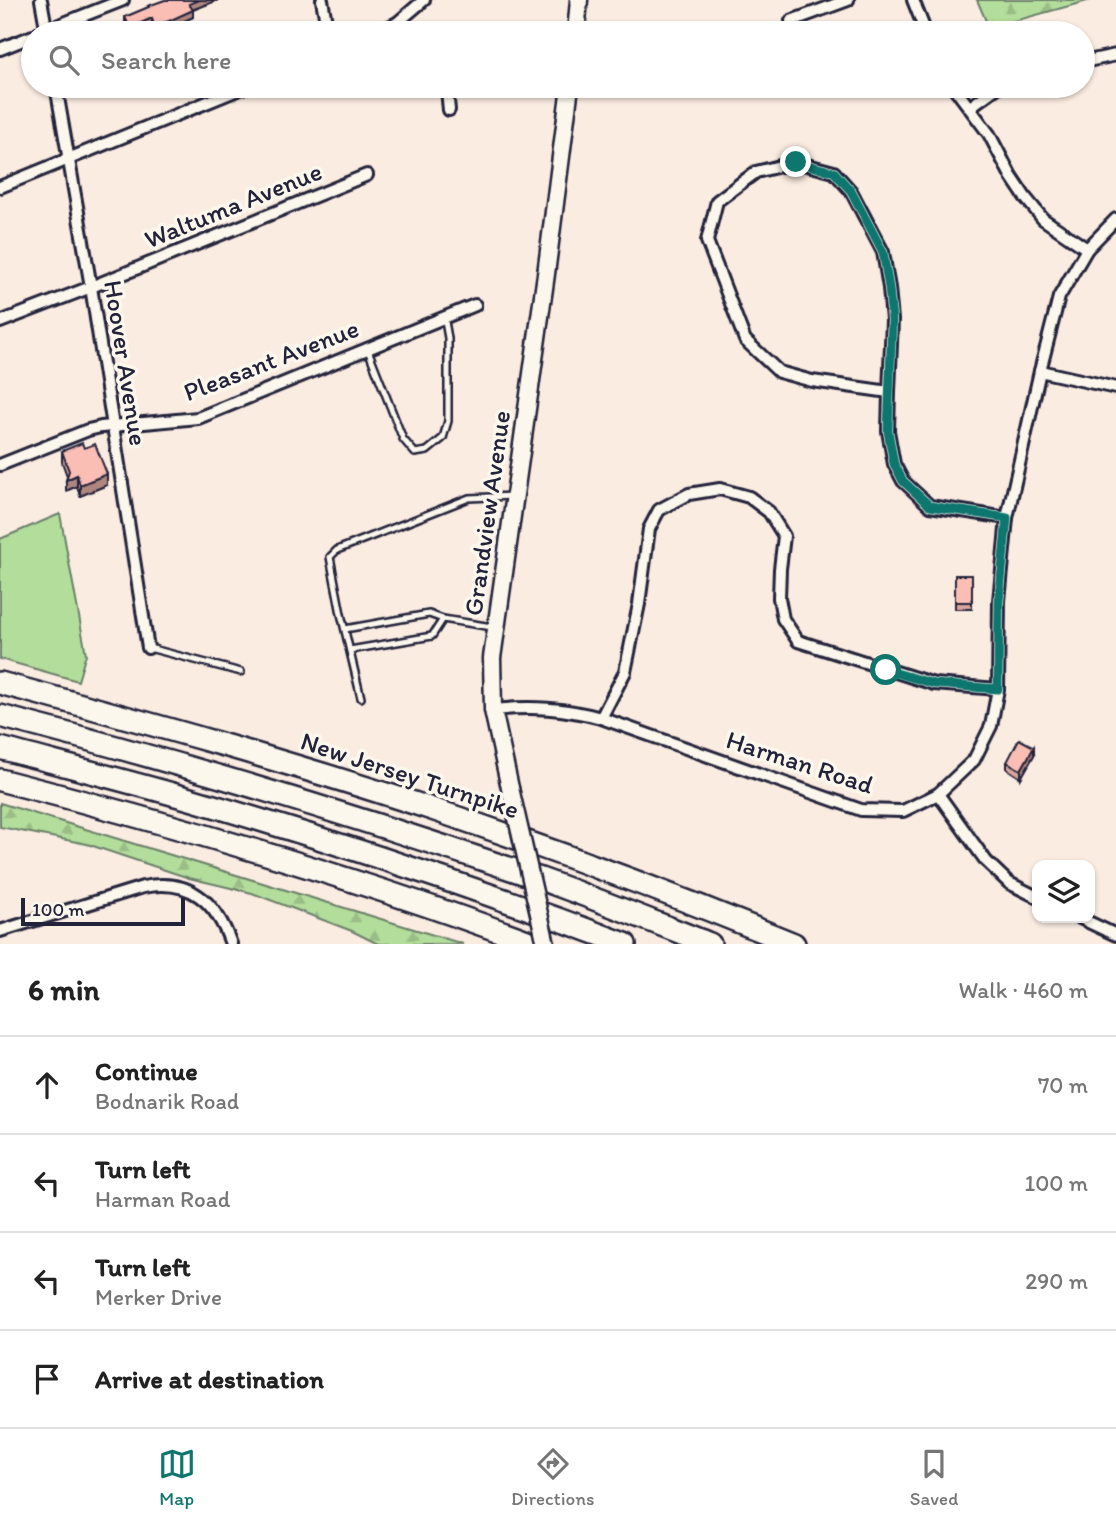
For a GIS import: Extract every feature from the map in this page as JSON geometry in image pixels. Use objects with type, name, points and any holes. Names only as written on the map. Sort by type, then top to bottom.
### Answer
[{"type":"highway","name":"New Jersey Turnpike","points":[[0,683],[196,737],[432,809],[656,890],[794,944]]},
{"type":"highway","points":[[0,716],[199,770],[408,835],[534,877],[710,944]]},
{"type":"highway","points":[[0,748],[190,799],[320,839],[525,906],[625,944]]},
{"type":"highway","points":[[0,780],[234,845],[401,897],[535,944]]},
{"type":"street","points":[[41,0],[43,21]]},
{"type":"street","points":[[71,21],[123,0]]},
{"type":"street","points":[[322,0],[326,21]]},
{"type":"street","points":[[399,21],[424,0]]},
{"type":"street","points":[[577,21],[579,0]]},
{"type":"street","points":[[791,21],[848,0]]},
{"type":"street","points":[[913,0],[921,21]]},
{"type":"street","points":[[0,49],[21,41]]},
{"type":"street","points":[[1095,59],[1116,55]]},
{"type":"street","name":"Hoover Avenue","points":[[58,98],[148,648]]},
{"type":"street","points":[[0,187],[218,98]]},
{"type":"street","points":[[448,98],[449,110]]},
{"type":"street","name":"Grandview Avenue","points":[[546,944],[493,710],[492,658],[568,98]]},
{"type":"street","points":[[963,98],[989,134],[1011,176],[1043,219],[1087,249]]},
{"type":"street","points":[[970,107],[982,98]]},
{"type":"street","points":[[889,392],[812,381],[779,372],[745,340],[707,241],[717,201],[756,172],[796,162],[834,172],[851,191],[883,252],[889,288],[892,320],[888,431],[894,464],[903,481],[930,506],[1007,518]]},
{"type":"street","name":"Waltuma Avenue","points":[[0,322],[367,175]]},
{"type":"street","name":"Harman Road","points":[[493,710],[574,710],[862,810],[903,811],[939,794],[974,760],[991,726],[998,689],[999,601],[1007,518],[1059,298],[1087,249],[1116,219]]},
{"type":"street","name":"Pleasant Avenue","points":[[0,465],[88,430],[113,425],[198,418],[475,305]]},
{"type":"street","points":[[1041,371],[1116,388]]},
{"type":"street","points":[[601,718],[625,672],[639,604],[649,529],[659,510],[689,494],[720,489],[750,498],[769,512],[784,536],[779,598],[783,619],[798,641],[934,684],[998,689]]},
{"type":"street","points":[[939,794],[986,861],[1009,883],[1032,894]]},
{"type":"street","points":[[0,931],[157,884],[184,888],[198,895],[218,916],[231,944]]},
{"type":"street","points":[[1091,923],[1116,935]]},
{"type":"lane","points":[[367,348],[403,439],[415,453],[427,451],[443,438],[448,421],[448,338],[444,316]]},
{"type":"lane","points":[[361,698],[330,557],[337,550],[469,498],[513,496]]},
{"type":"lane","points":[[345,628],[429,614],[443,619],[495,627]]},
{"type":"lane","points":[[350,650],[432,636],[443,619]]},
{"type":"lane","points":[[148,648],[241,672]]},
{"type":"green space","points":[[977,0],[1091,0],[1014,21],[986,21]]},
{"type":"green space","points":[[60,514],[86,654],[78,681],[0,659],[0,539]]},
{"type":"green space","points":[[0,803],[463,944],[378,944],[352,931],[252,893],[189,878],[87,844],[0,827]]},
{"type":"building","points":[[165,0],[199,0],[189,4],[193,10],[169,21],[153,21],[152,18],[145,21],[127,21],[125,17]]},
{"type":"building","points":[[82,443],[84,448],[95,444],[107,474],[80,485],[77,475],[66,480],[69,471],[62,451]]},
{"type":"building","points":[[955,575],[972,575],[972,602],[955,602]]},
{"type":"building","points":[[1019,739],[1034,747],[1021,770],[1007,762]]},
{"type":"route","points":[[796,162],[834,172],[851,191],[883,252],[892,320],[888,431],[894,464],[903,481],[930,506],[1007,518],[999,601],[998,689],[934,684],[886,670]]}]
